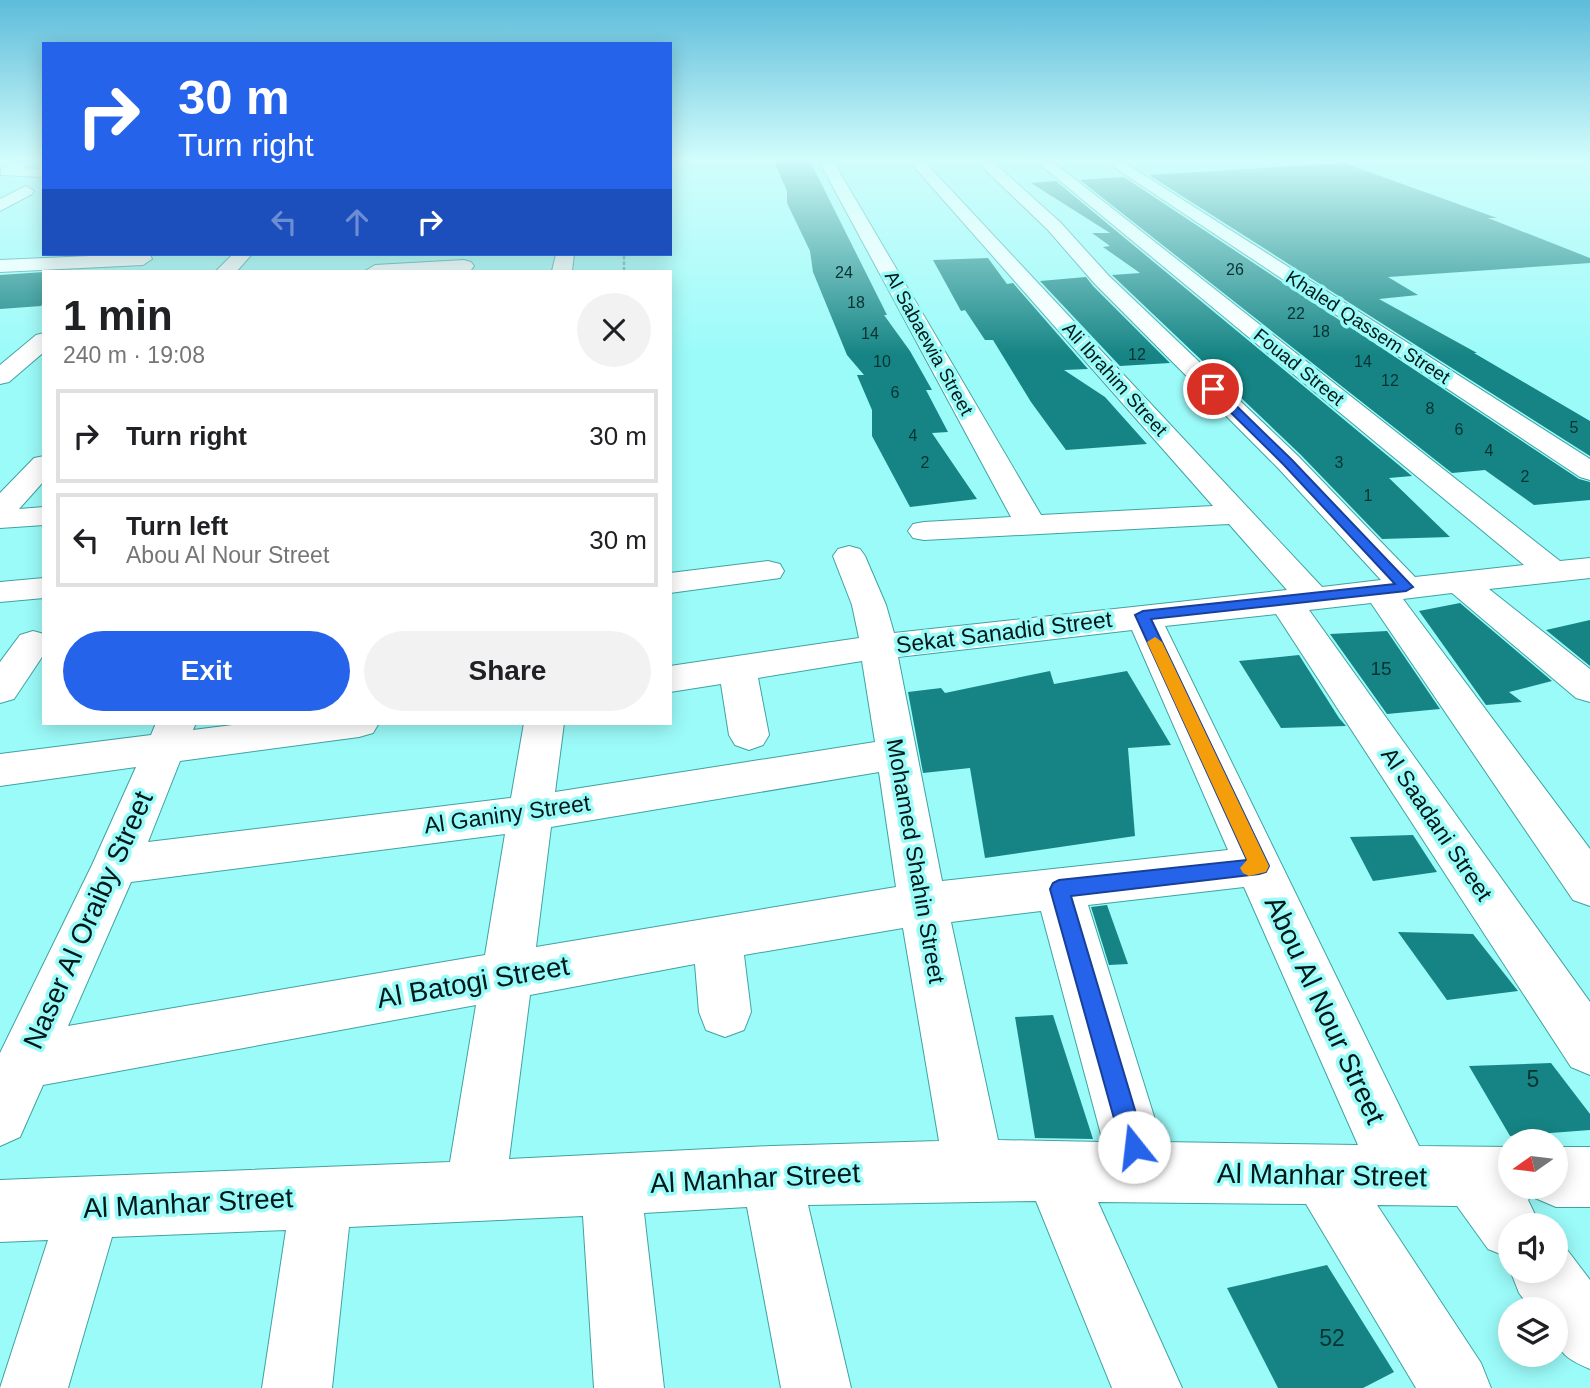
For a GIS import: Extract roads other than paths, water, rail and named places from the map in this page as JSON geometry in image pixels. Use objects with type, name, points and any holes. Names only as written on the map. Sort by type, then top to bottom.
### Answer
[{"type":"street","name":"Al Sabaewia Street","points":[[862,226],[1031,525]]},
{"type":"street","name":"Ali Ibrahim Street","points":[[975,226],[1238,514],[1298,599]]},
{"type":"street","points":[[1055,226],[1102,280],[1288,462],[1392,588],[1590,886]]},
{"type":"street","name":"Fouad Street","points":[[1123,226],[1554,573]]},
{"type":"street","name":"Khaled Qassem Street","points":[[1212,226],[1590,471]]},
{"type":"street","points":[[0,265],[35,244]]},
{"type":"street","points":[[227,270],[241,256]]},
{"type":"street","points":[[0,265],[140,261]]},
{"type":"street","points":[[0,286],[31,264]]},
{"type":"street","points":[[388,270],[465,264]]},
{"type":"street","points":[[14,340],[42,339]]},
{"type":"street","points":[[2,373],[42,341]]},
{"type":"street","points":[[0,511],[42,466]]},
{"type":"street","points":[[924,531],[1238,514]]},
{"type":"street","points":[[0,519],[42,516]]},
{"type":"street","name":"Mohamed Shahin Street","points":[[849,556],[869,605],[974,1170]]},
{"type":"street","name":"Sekat Sanadid Street","points":[[672,679],[877,647],[1143,615],[1590,568]]},
{"type":"street","points":[[672,583],[768,572]]},
{"type":"street","points":[[1459,582],[1590,689]]},
{"type":"street","points":[[0,592],[42,588]]},
{"type":"street","name":"Al Saadani Street","points":[[1298,599],[1590,1048]]},
{"type":"street","name":"Abou Al Nour Street","points":[[1143,615],[1402,1176]]},
{"type":"street","points":[[0,690],[33,643]]},
{"type":"street","points":[[737,669],[749,735]]},
{"type":"street","points":[[1,772],[171,735],[328,725]]},
{"type":"street","points":[[475,1192],[544,725]]},
{"type":"street","name":"Naser Al Oraiby Street","points":[[0,1117],[116,865],[171,735]]},
{"type":"street","name":"Al Ganiny Street","points":[[116,865],[531,813],[897,754]]},
{"type":"street","name":"Al Batogi Street","points":[[24,1061],[923,904],[1259,866]]},
{"type":"street","points":[[1059,889],[1141,1172]]},
{"type":"street","points":[[717,938],[725,1012]]},
{"type":"street","name":"Al Manhar Street","points":[[0,1211],[475,1192],[771,1176],[974,1170],[1492,1177]]},
{"type":"street","points":[[1054,1172],[1147,1388]]},
{"type":"street","points":[[1322,1175],[1456,1388]]},
{"type":"street","points":[[771,1176],[816,1388]]},
{"type":"street","points":[[1492,1177],[1505,1213]]},
{"type":"street","points":[[1568,1177],[1590,1177]]},
{"type":"street","points":[[611,1185],[629,1388]]},
{"type":"street","points":[[297,1388],[322,1197]]},
{"type":"street","points":[[33,1388],[89,1209]]},
{"type":"street","points":[[1552,1283],[1590,1335]]}]
